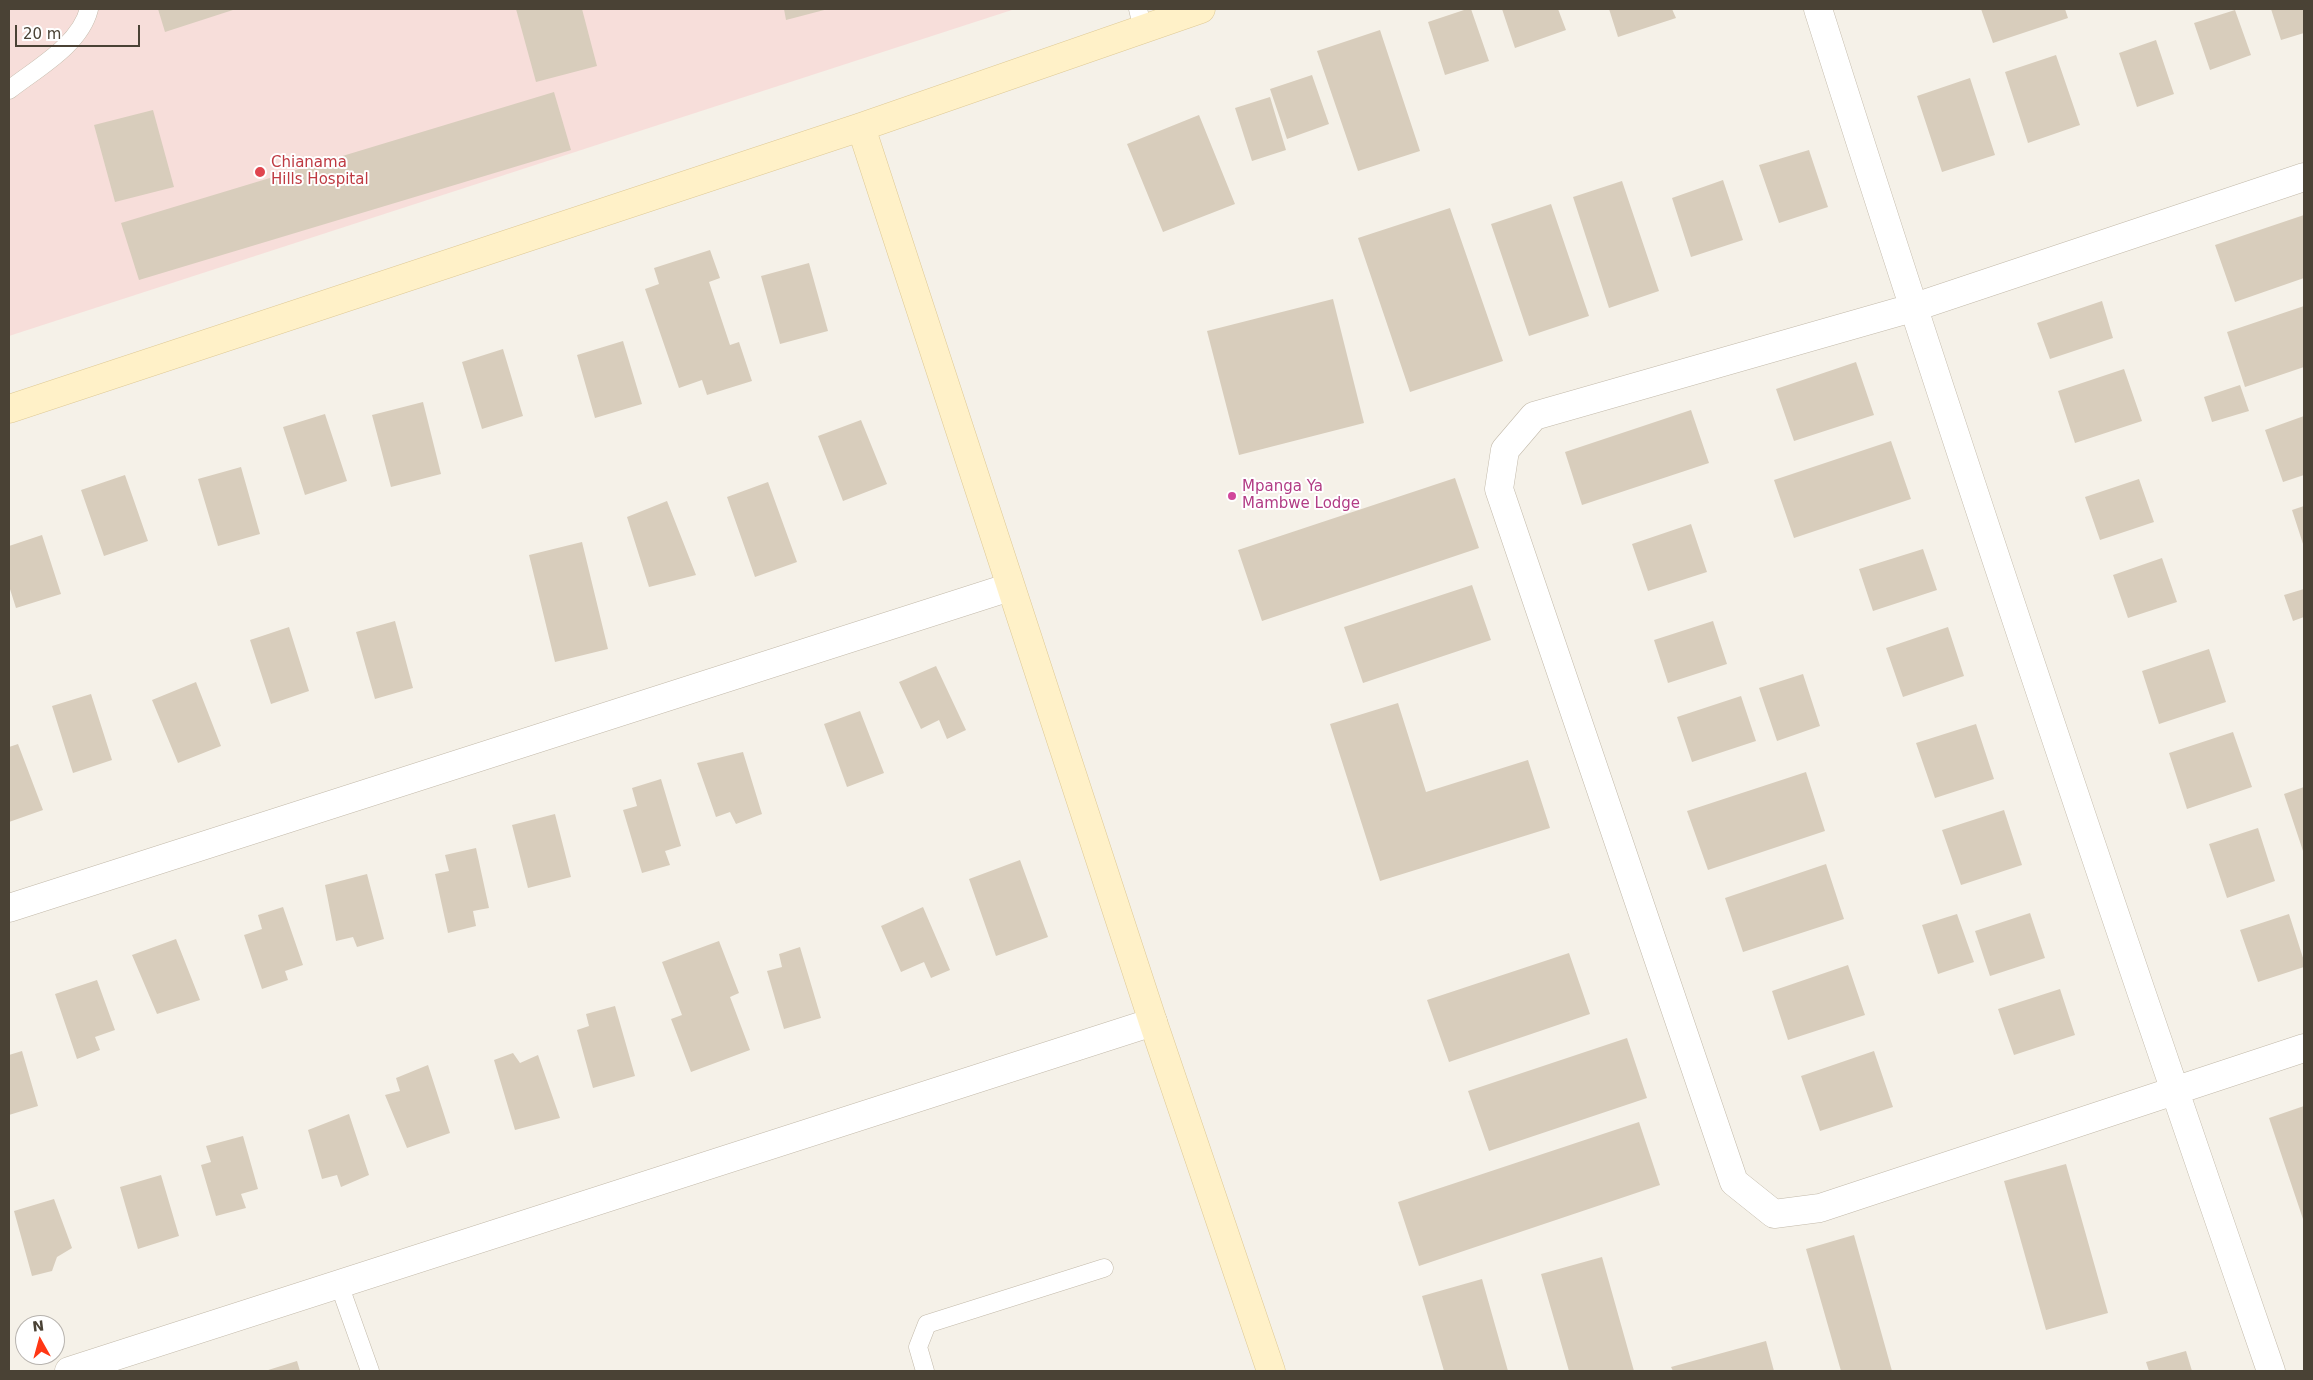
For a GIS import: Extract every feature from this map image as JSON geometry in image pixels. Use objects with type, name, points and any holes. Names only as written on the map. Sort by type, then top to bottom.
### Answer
[{"type":"main road","points":[[9,409],[861,127],[1140,20],[1201,9]]},
{"type":"main road","points":[[861,127],[1153,1022],[1271,1371]]},
{"type":"street","points":[[1818,9],[1912,308],[2174,1092],[2270,1371]]},
{"type":"street","points":[[2304,177],[1912,308],[1534,416],[1505,450],[1499,489],[1734,1182],[1774,1214],[1820,1208],[2304,1048]]},
{"type":"street","points":[[9,908],[1010,587]]},
{"type":"street","points":[[68,1371],[1153,1022]]},
{"type":"lane","points":[[9,90],[58,53],[86,23],[89,9]]},
{"type":"lane","points":[[926,1371],[918,1347],[927,1324],[1104,1268]]},
{"type":"lane","points":[[339,1284],[370,1371]]},
{"type":"shaded area","name":"Chianama Hills Hospital","points":[[9,9],[1015,9],[9,336]]},
{"type":"building","points":[[158,9],[236,9],[165,32]]},
{"type":"building","points":[[516,9],[582,9],[597,66],[536,82]]},
{"type":"building","points":[[784,9],[828,9],[786,20]]},
{"type":"building","points":[[1471,9],[1489,61],[1445,75],[1428,22]]},
{"type":"building","points":[[1502,9],[1558,9],[1566,30],[1515,48]]},
{"type":"building","points":[[1609,9],[1672,9],[1676,18],[1618,37]]},
{"type":"building","points":[[1981,9],[2065,9],[2068,18],[1993,43]]},
{"type":"building","points":[[2271,9],[2304,9],[2304,33],[2281,40]]},
{"type":"building","points":[[2235,10],[2251,55],[2210,70],[2194,23]]},
{"type":"building","points":[[1380,30],[1420,151],[1358,171],[1317,51]]},
{"type":"building","points":[[2156,40],[2174,94],[2137,107],[2119,53]]},
{"type":"building","points":[[2056,55],[2080,125],[2028,143],[2005,72]]},
{"type":"building","points":[[1312,75],[1329,124],[1287,139],[1270,89]]},
{"type":"building","points":[[1970,78],[1995,155],[1942,172],[1917,96]]},
{"type":"building","points":[[554,92],[571,150],[139,280],[121,223]]},
{"type":"building","points":[[1270,97],[1286,150],[1252,161],[1235,108]]},
{"type":"building","points":[[153,110],[174,187],[115,202],[94,125]]},
{"type":"building","points":[[1199,115],[1235,204],[1163,232],[1127,144]]},
{"type":"building","points":[[1809,150],[1828,207],[1779,223],[1759,165]]},
{"type":"building","points":[[1723,180],[1743,240],[1691,257],[1672,198]]},
{"type":"building","points":[[1622,181],[1659,291],[1609,308],[1573,197]]},
{"type":"building","points":[[1551,204],[1589,316],[1529,336],[1491,224]]},
{"type":"building","points":[[1450,208],[1503,361],[1410,392],[1358,238]]},
{"type":"building","points":[[2304,215],[2304,278],[2235,302],[2215,245]]},
{"type":"building","points":[[710,250],[720,278],[709,282],[730,345],[739,342],[752,381],[707,395],[702,380],[679,388],[645,289],[659,284],[654,268]]},
{"type":"building","points":[[809,263],[828,331],[780,344],[761,276]]},
{"type":"building","points":[[1333,299],[1364,423],[1239,455],[1207,331]]},
{"type":"building","points":[[2102,301],[2113,338],[2050,359],[2037,323]]},
{"type":"building","points":[[2304,306],[2304,367],[2245,387],[2227,332]]},
{"type":"building","points":[[623,341],[642,404],[595,418],[577,355]]},
{"type":"building","points":[[503,349],[523,416],[482,429],[462,362]]},
{"type":"building","points":[[1856,362],[1874,415],[1794,441],[1776,389]]},
{"type":"building","points":[[2124,369],[2142,421],[2075,443],[2058,391]]},
{"type":"building","points":[[2240,385],[2249,411],[2212,422],[2204,397]]},
{"type":"building","points":[[423,402],[441,474],[391,487],[372,415]]},
{"type":"building","points":[[1691,410],[1709,463],[1582,505],[1565,452]]},
{"type":"building","points":[[325,414],[347,481],[305,495],[283,427]]},
{"type":"building","points":[[2304,416],[2304,475],[2283,482],[2265,430]]},
{"type":"building","points":[[861,420],[887,484],[843,501],[818,436]]},
{"type":"building","points":[[1891,441],[1911,499],[1794,538],[1774,480]]},
{"type":"building","points":[[241,467],[260,534],[218,546],[198,479]]},
{"type":"building","points":[[125,475],[148,541],[104,556],[81,490]]},
{"type":"building","points":[[1455,478],[1479,548],[1262,621],[1238,550]]},
{"type":"building","points":[[2139,479],[2154,522],[2100,540],[2085,497]]},
{"type":"building","points":[[768,482],[797,562],[755,577],[727,497]]},
{"type":"building","points":[[667,501],[696,575],[649,587],[627,517]]},
{"type":"building","points":[[2304,506],[2304,547],[2292,510]]},
{"type":"building","points":[[1691,524],[1707,572],[1648,591],[1632,544]]},
{"type":"building","points":[[42,535],[61,594],[16,608],[9,586],[9,546]]},
{"type":"building","points":[[582,542],[608,649],[555,662],[529,555]]},
{"type":"building","points":[[1923,549],[1937,590],[1873,611],[1859,569]]},
{"type":"building","points":[[2162,558],[2177,602],[2128,618],[2113,575]]},
{"type":"building","points":[[1472,585],[1491,640],[1363,683],[1344,627]]},
{"type":"building","points":[[2304,589],[2304,617],[2293,621],[2284,595]]},
{"type":"building","points":[[395,621],[413,688],[375,699],[356,632]]},
{"type":"building","points":[[1713,621],[1727,664],[1668,683],[1654,640]]},
{"type":"building","points":[[289,627],[309,691],[271,704],[250,640]]},
{"type":"building","points":[[1948,627],[1964,676],[1903,697],[1886,648]]},
{"type":"building","points":[[2209,649],[2226,702],[2159,724],[2142,671]]},
{"type":"building","points":[[936,666],[966,730],[947,739],[939,720],[921,729],[899,682]]},
{"type":"building","points":[[1803,674],[1820,726],[1777,741],[1759,688]]},
{"type":"building","points":[[196,682],[221,746],[178,763],[152,700]]},
{"type":"building","points":[[91,694],[112,760],[73,773],[52,706]]},
{"type":"building","points":[[1741,696],[1756,741],[1692,762],[1677,717]]},
{"type":"building","points":[[1398,703],[1426,792],[1528,760],[1550,828],[1380,881],[1330,724]]},
{"type":"building","points":[[860,711],[884,773],[847,787],[824,724]]},
{"type":"building","points":[[1976,724],[1994,779],[1935,798],[1916,743]]},
{"type":"building","points":[[2233,732],[2252,787],[2187,809],[2169,753]]},
{"type":"building","points":[[18,744],[43,810],[9,822],[9,747]]},
{"type":"building","points":[[743,752],[762,814],[736,824],[730,812],[716,817],[697,763]]},
{"type":"building","points":[[1806,772],[1825,831],[1708,870],[1687,811]]},
{"type":"building","points":[[661,779],[681,846],[665,851],[670,865],[642,873],[623,810],[637,806],[632,788]]},
{"type":"building","points":[[2304,787],[2304,854],[2284,794]]},
{"type":"building","points":[[2004,810],[2022,865],[1961,885],[1942,830]]},
{"type":"building","points":[[555,814],[571,877],[528,888],[512,825]]},
{"type":"building","points":[[2258,828],[2275,881],[2227,898],[2209,844]]},
{"type":"building","points":[[476,848],[489,908],[473,911],[476,926],[448,933],[435,874],[449,871],[445,855]]},
{"type":"building","points":[[1020,860],[1048,937],[996,956],[969,879]]},
{"type":"building","points":[[1826,864],[1844,919],[1743,952],[1725,898]]},
{"type":"building","points":[[367,874],[384,939],[357,947],[353,937],[336,941],[325,885]]},
{"type":"building","points":[[283,907],[303,965],[285,971],[288,980],[262,989],[244,935],[262,929],[258,915]]},
{"type":"building","points":[[923,907],[950,970],[931,978],[924,962],[901,972],[881,926]]},
{"type":"building","points":[[2030,913],[2045,958],[1990,976],[1975,931]]},
{"type":"building","points":[[1957,914],[1974,962],[1938,974],[1922,925]]},
{"type":"building","points":[[2289,914],[2304,961],[2304,967],[2258,982],[2240,930]]},
{"type":"building","points":[[176,939],[200,1000],[157,1014],[132,955]]},
{"type":"building","points":[[719,941],[739,993],[730,997],[750,1050],[691,1072],[671,1019],[682,1015],[662,962]]},
{"type":"building","points":[[800,947],[821,1018],[784,1029],[767,971],[782,967],[779,954]]},
{"type":"building","points":[[1569,953],[1590,1014],[1449,1062],[1427,1000]]},
{"type":"building","points":[[1848,965],[1865,1015],[1788,1040],[1772,991]]},
{"type":"building","points":[[97,980],[115,1030],[95,1037],[100,1050],[77,1059],[55,994]]},
{"type":"building","points":[[2060,989],[2075,1035],[2014,1055],[1998,1009]]},
{"type":"building","points":[[615,1006],[635,1076],[593,1088],[577,1030],[589,1026],[586,1014]]},
{"type":"building","points":[[1627,1038],[1647,1098],[1489,1151],[1468,1091]]},
{"type":"building","points":[[22,1051],[38,1106],[9,1115],[9,1055]]},
{"type":"building","points":[[1874,1051],[1893,1107],[1820,1131],[1801,1076]]},
{"type":"building","points":[[513,1053],[520,1063],[538,1055],[560,1118],[515,1130],[494,1060]]},
{"type":"building","points":[[428,1065],[450,1133],[407,1148],[385,1095],[400,1091],[396,1078]]},
{"type":"building","points":[[2304,1106],[2304,1222],[2269,1118]]},
{"type":"building","points":[[349,1114],[369,1175],[341,1187],[337,1175],[322,1179],[308,1130]]},
{"type":"building","points":[[1639,1122],[1660,1185],[1419,1266],[1398,1202]]},
{"type":"building","points":[[243,1136],[258,1189],[241,1194],[246,1208],[216,1216],[201,1165],[211,1162],[206,1146]]},
{"type":"building","points":[[2066,1164],[2108,1313],[2046,1330],[2004,1181]]},
{"type":"building","points":[[161,1175],[179,1236],[138,1249],[120,1187]]},
{"type":"building","points":[[54,1199],[72,1248],[57,1257],[52,1271],[32,1276],[14,1211]]},
{"type":"building","points":[[1854,1235],[1892,1371],[1841,1371],[1806,1249]]},
{"type":"building","points":[[1602,1257],[1634,1371],[1569,1371],[1541,1274]]},
{"type":"building","points":[[1482,1279],[1508,1371],[1444,1371],[1422,1296]]},
{"type":"building","points":[[1766,1341],[1774,1371],[1673,1371],[1671,1367]]},
{"type":"building","points":[[2186,1351],[2192,1371],[2149,1371],[2146,1362]]},
{"type":"building","points":[[297,1361],[300,1371],[265,1371]]},
{"type":"place","name":"Chianama Hills Hospital","points":[[260,172]]},
{"type":"place","name":"Mpanga Ya Mambwe Lodge","points":[[1232,496]]}]
